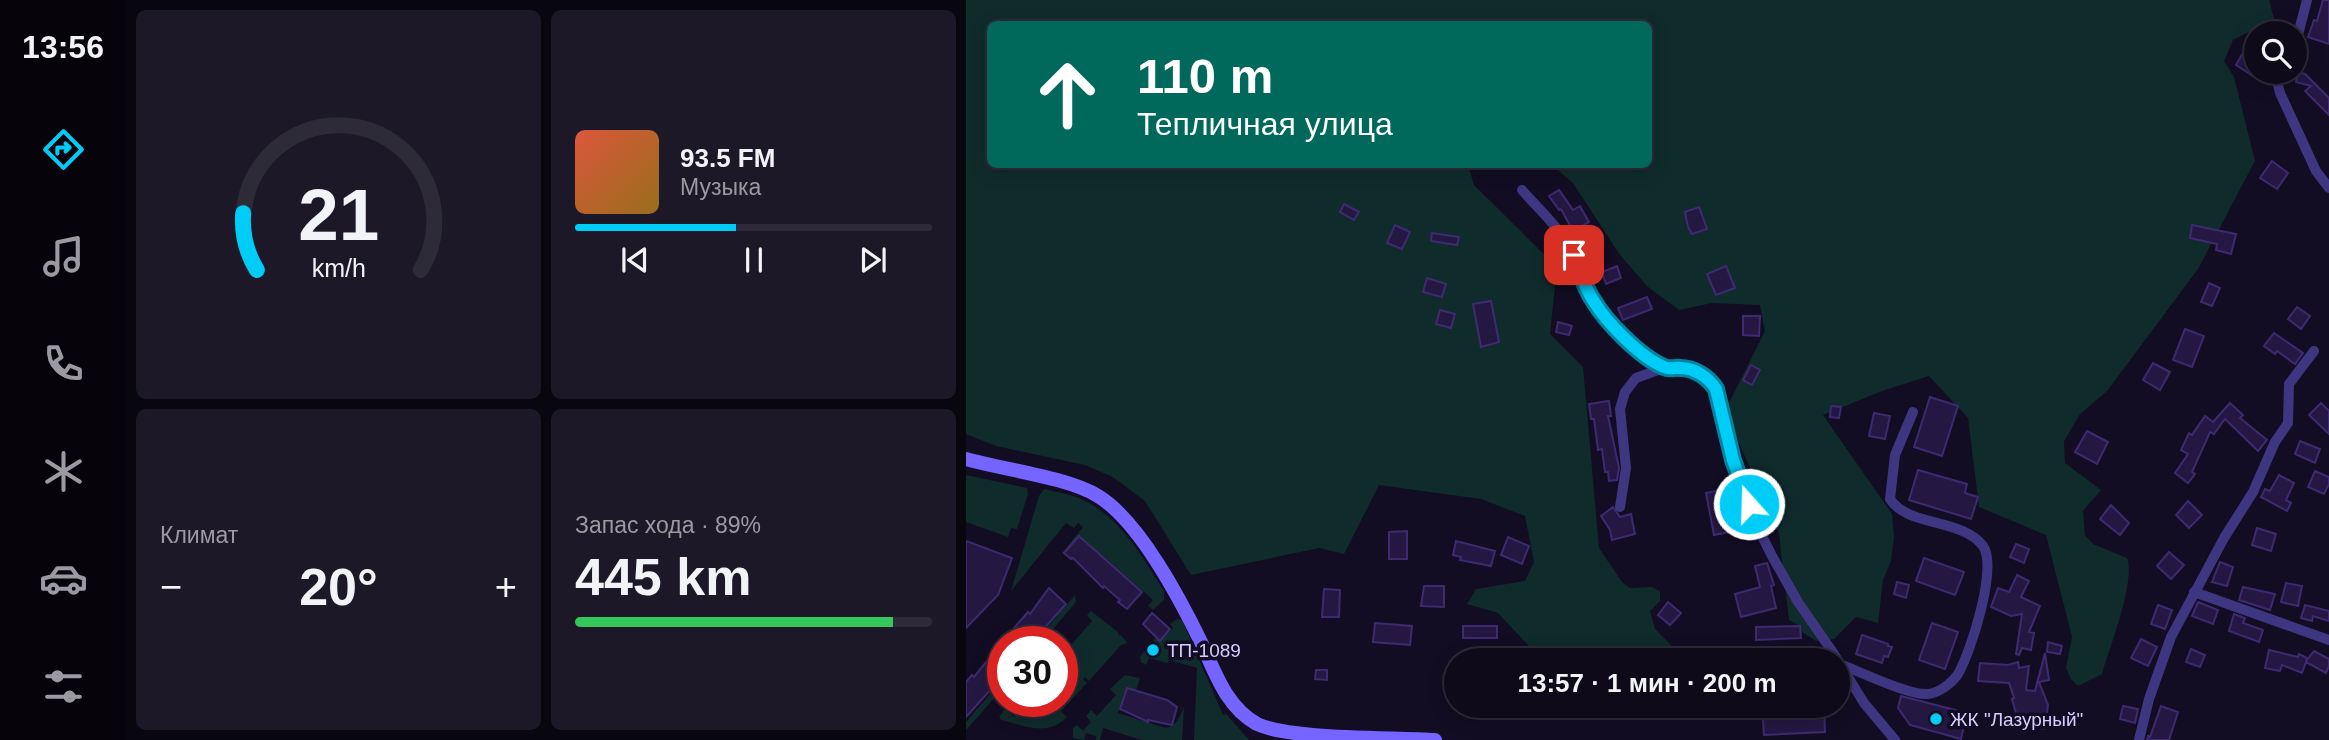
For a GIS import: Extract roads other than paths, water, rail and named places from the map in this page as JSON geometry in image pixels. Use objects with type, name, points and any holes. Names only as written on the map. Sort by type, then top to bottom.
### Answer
[{"type":"street","points":[[2302,21],[2307,0]]},
{"type":"street","points":[[2278,84],[2316,171],[2329,188]]},
{"type":"street","points":[[1522,190],[1563,237],[1574,255],[1591,298],[1601,312],[1650,360],[1667,369]]},
{"type":"street","points":[[2139,740],[2149,699],[2171,637],[2194,592],[2253,492],[2275,442],[2288,423],[2289,384],[2314,351]]},
{"type":"street","points":[[1620,506],[1626,468],[1620,409],[1625,392],[1636,378],[1658,370],[1680,368],[1706,376],[1716,389],[1733,460],[1757,526],[1798,602],[1829,648]]},
{"type":"street","points":[[1850,668],[1914,692],[1929,694],[1939,691],[1957,676],[1974,632],[1986,589],[1989,565],[1986,550],[1976,538],[1900,510],[1890,499],[1895,456],[1913,412]]},
{"type":"street","points":[[966,459],[1090,492],[1124,518],[1182,604],[1233,705],[1257,724],[1286,733],[1315,736],[1435,740]]},
{"type":"street","points":[[2194,592],[2329,640]]},
{"type":"street","points":[[1850,680],[1864,703],[1895,740]]},
{"type":"place","name":"ТП-1089","points":[[1153,650]]},
{"type":"place","name":"ЖК \"Лазурный\"","points":[[1936,719]]}]
